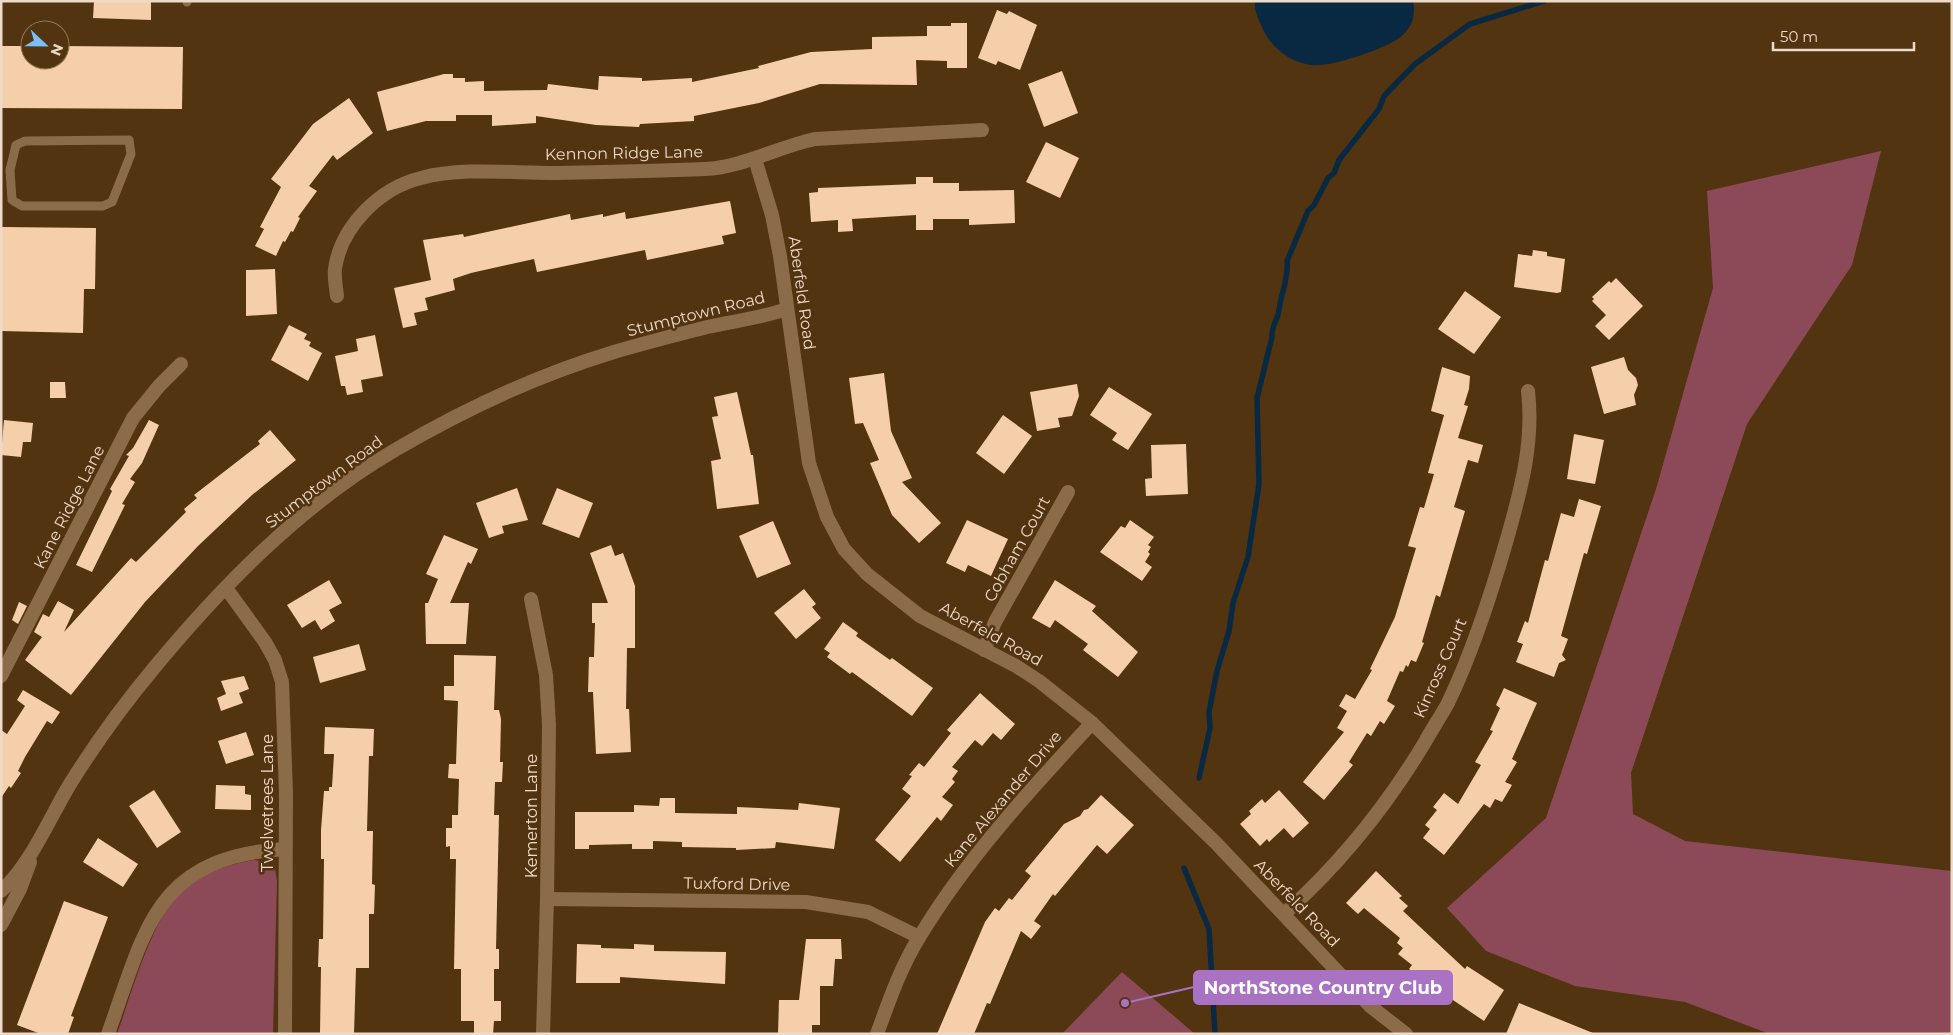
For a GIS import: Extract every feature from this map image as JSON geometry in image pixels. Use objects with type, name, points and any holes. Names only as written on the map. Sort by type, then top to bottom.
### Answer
[{"type":"street","name":"Kennon Ridge Lane","points":[[337,296],[335,270],[342,242],[362,213],[390,190],[421,178],[492,172],[708,169],[755,159],[794,144],[814,139],[982,130]]},
{"type":"street","name":"Aberfeld Road","points":[[755,159],[772,215],[809,463],[827,517],[844,549],[867,574],[920,616],[1039,681],[1092,723],[1216,843],[1370,1006],[1406,1034]]},
{"type":"street","name":"Stumptown Road","points":[[1,892],[35,847],[69,786],[122,708],[154,667],[226,588],[282,534],[336,490],[394,450],[505,393],[612,353],[709,327],[767,316],[787,309]]},
{"type":"street","name":"Kane Ridge Lane","points":[[1,676],[133,418],[159,386],[181,364]]},
{"type":"street","name":"Kinross Court","points":[[1284,914],[1354,844],[1402,780],[1447,704],[1494,586],[1518,501],[1527,461],[1528,390]]},
{"type":"street","name":"Cobham Court","points":[[984,650],[995,622],[1068,492]]},
{"type":"street","name":"Twelvetrees Lane","points":[[226,588],[265,642],[275,660],[282,682],[286,793],[284,1034]]},
{"type":"street","name":"Kemerton Lane","points":[[531,599],[546,675],[549,725],[543,1034]]},
{"type":"street","name":"Kane Alexander Drive","points":[[877,1034],[892,994],[919,937],[987,841],[1092,723]]},
{"type":"street","name":"Stumptown Road","points":[[1,925],[20,889],[35,847]]},
{"type":"street","points":[[108,1034],[143,936],[157,911],[172,892],[191,874],[214,862],[238,854],[285,849]]},
{"type":"street","name":"Tuxford Drive","points":[[547,899],[806,902],[868,912],[919,937]]},
{"type":"lane","points":[[129,140],[131,154],[112,202],[103,206],[22,206],[12,200],[6,170],[16,145],[25,141],[129,140]]},
{"type":"shaded area","points":[[1881,151],[1852,265],[1747,424],[1631,773],[1633,814],[1685,841],[1952,871],[1952,1034],[1770,1034],[1685,1002],[1575,986],[1486,951],[1447,908],[1546,818],[1656,489],[1713,288],[1707,191]]},
{"type":"shaded area","points":[[254,860],[266,862],[275,869],[277,881],[273,1034],[117,1034],[137,975],[155,931],[177,895],[190,883],[205,874]]},
{"type":"shaded area","points":[[1122,972],[1195,1034],[1062,1034]]},
{"type":"water","points":[[1413,1],[1414,11],[1410,26],[1399,38],[1392,42],[1343,61],[1311,65],[1288,57],[1270,41],[1256,11],[1255,2]]},
{"type":"building","points":[[94,1],[151,1],[151,20],[93,18]]},
{"type":"building","points":[[997,10],[1007,14],[1009,11],[1037,25],[1020,70],[998,61],[996,65],[978,58]]},
{"type":"building","points":[[951,23],[967,23],[967,68],[947,68],[947,61],[916,60],[917,85],[820,84],[759,103],[694,116],[694,121],[640,124],[639,127],[596,125],[536,116],[536,123],[492,126],[492,115],[456,115],[456,121],[426,121],[387,131],[377,92],[444,74],[453,74],[453,78],[465,78],[465,82],[484,81],[484,91],[547,90],[548,84],[598,90],[599,76],[642,78],[642,81],[692,78],[692,82],[759,68],[758,66],[811,52],[872,49],[872,37],[927,36],[927,26],[951,26]]},
{"type":"building","points":[[1,46],[20,46],[20,70],[70,70],[70,46],[183,47],[182,109],[1,108]]},
{"type":"building","points":[[1062,71],[1078,113],[1044,127],[1028,84]]},
{"type":"building","points":[[349,98],[373,133],[337,160],[333,155],[309,186],[317,191],[298,217],[300,218],[293,232],[291,231],[285,242],[283,241],[276,256],[255,246],[264,229],[260,227],[281,187],[271,179],[313,124]]},
{"type":"building","points":[[1046,142],[1079,158],[1060,198],[1026,182]]},
{"type":"building","points":[[916,177],[933,177],[933,183],[959,183],[959,191],[1014,190],[1015,223],[969,225],[969,219],[933,219],[933,230],[916,230],[916,215],[852,219],[853,231],[838,232],[838,220],[811,222],[809,193],[818,192],[818,188],[916,184]]},
{"type":"building","points":[[730,201],[736,233],[722,236],[724,244],[647,260],[645,250],[537,272],[534,259],[471,273],[453,279],[455,290],[425,298],[428,310],[414,313],[417,325],[403,328],[394,288],[431,280],[423,240],[463,234],[464,237],[570,214],[571,220],[603,214],[603,217],[625,212],[626,219]]},
{"type":"building","points":[[1,227],[96,228],[95,289],[84,289],[83,333],[1,331]]},
{"type":"building","points":[[1533,250],[1547,252],[1547,256],[1565,259],[1561,292],[1514,287],[1518,254],[1532,256]]},
{"type":"building","points":[[275,269],[277,314],[246,316],[246,270]]},
{"type":"building","points":[[1616,278],[1643,306],[1609,340],[1595,326],[1606,315],[1592,301],[1594,299],[1592,297],[1609,281],[1611,283]]},
{"type":"building","points":[[1465,291],[1501,317],[1474,354],[1438,329]]},
{"type":"building","points":[[289,325],[307,334],[304,339],[311,342],[309,346],[322,353],[308,381],[271,360]]},
{"type":"building","points":[[375,335],[383,376],[361,380],[363,392],[347,395],[345,386],[341,386],[335,356],[358,351],[356,339]]},
{"type":"building","points":[[1624,357],[1628,370],[1636,378],[1638,385],[1634,395],[1636,405],[1604,414],[1591,367]]},
{"type":"building","points":[[1442,367],[1470,376],[1469,389],[1464,405],[1468,406],[1458,438],[1483,445],[1478,463],[1468,460],[1454,507],[1465,511],[1440,597],[1436,595],[1422,642],[1424,643],[1416,662],[1411,660],[1403,672],[1400,671],[1387,701],[1395,706],[1384,724],[1380,721],[1371,736],[1367,733],[1349,762],[1353,765],[1324,800],[1303,782],[1344,732],[1337,728],[1347,711],[1339,706],[1346,694],[1355,699],[1372,670],[1370,669],[1395,617],[1416,548],[1408,546],[1420,507],[1424,508],[1434,474],[1428,473],[1444,415],[1431,411]]},
{"type":"building","points":[[884,373],[891,431],[912,478],[902,482],[941,523],[919,543],[892,515],[870,463],[879,460],[863,423],[855,424],[849,378]]},
{"type":"building","points":[[50,382],[65,382],[66,398],[50,398]]},
{"type":"building","points":[[1077,384],[1079,396],[1072,416],[1058,418],[1060,427],[1037,431],[1030,392]]},
{"type":"building","points":[[1109,387],[1152,414],[1128,450],[1112,440],[1117,433],[1090,415]]},
{"type":"building","points":[[737,392],[751,455],[753,455],[759,504],[717,509],[711,461],[721,459],[712,417],[718,416],[714,397]]},
{"type":"building","points":[[1003,415],[1032,436],[1004,474],[976,453]]},
{"type":"building","points":[[4,420],[33,423],[31,442],[23,442],[21,457],[1,455]]},
{"type":"building","points":[[149,420],[159,425],[142,463],[130,479],[135,482],[122,504],[125,505],[92,572],[76,565],[112,491],[110,489],[129,456],[126,455],[133,448]]},
{"type":"building","points":[[270,430],[296,460],[252,495],[198,546],[145,602],[71,695],[25,660],[42,637],[34,632],[43,614],[49,617],[58,601],[74,610],[64,632],[131,558],[136,562],[186,512],[184,509],[197,498],[194,495],[260,444],[258,441]]},
{"type":"building","points":[[1574,434],[1604,440],[1595,484],[1567,479]]},
{"type":"building","points":[[1186,444],[1188,494],[1146,496],[1145,479],[1152,478],[1151,445]]},
{"type":"building","points":[[517,488],[528,520],[502,526],[504,533],[489,538],[476,503]]},
{"type":"building","points":[[557,488],[593,503],[579,538],[542,524]]},
{"type":"building","points":[[1579,499],[1601,506],[1587,554],[1584,553],[1561,636],[1568,639],[1562,655],[1566,660],[1559,663],[1554,677],[1516,662],[1523,644],[1517,642],[1525,621],[1528,623],[1545,560],[1548,561],[1561,513],[1574,517]]},
{"type":"building","points":[[967,520],[1008,539],[991,576],[968,565],[965,572],[946,563]]},
{"type":"building","points":[[1130,520],[1154,537],[1148,545],[1151,547],[1148,552],[1150,554],[1145,562],[1152,567],[1142,581],[1100,552],[1121,526],[1125,528]]},
{"type":"building","points":[[773,521],[791,564],[757,578],[739,536]]},
{"type":"building","points":[[444,535],[478,549],[471,564],[468,562],[450,603],[469,603],[466,644],[426,644],[425,603],[428,603],[438,579],[426,574]]},
{"type":"building","points":[[611,545],[615,556],[623,553],[635,586],[635,648],[627,648],[626,709],[629,709],[631,752],[596,754],[593,692],[588,692],[589,657],[594,657],[595,623],[592,623],[592,603],[608,603],[590,553]]},
{"type":"building","points":[[329,580],[342,603],[329,610],[335,621],[321,630],[315,620],[302,628],[287,605]]},
{"type":"building","points":[[1055,580],[1096,606],[1092,611],[1138,652],[1118,677],[1083,650],[1088,644],[1055,620],[1050,628],[1032,618]]},
{"type":"building","points":[[804,589],[816,604],[812,607],[821,618],[796,639],[774,613]]},
{"type":"building","points":[[19,602],[27,606],[18,624],[12,620]]},
{"type":"building","points":[[843,622],[858,633],[856,636],[890,660],[892,658],[933,688],[912,716],[852,672],[850,674],[827,657],[830,653],[824,649]]},
{"type":"building","points":[[359,644],[366,670],[320,683],[313,657]]},
{"type":"building","points":[[454,655],[496,656],[494,710],[499,710],[501,719],[500,762],[503,762],[502,782],[495,782],[494,815],[499,815],[496,949],[499,949],[499,969],[494,969],[494,1001],[501,1001],[501,1021],[494,1021],[493,1034],[474,1034],[474,1021],[461,1021],[461,969],[454,969],[456,859],[450,859],[450,846],[446,847],[446,828],[452,828],[452,815],[458,815],[459,779],[448,778],[449,764],[456,764],[458,701],[444,700],[444,686],[454,686]]},
{"type":"building","points":[[244,676],[249,689],[239,693],[243,703],[221,711],[217,698],[226,694],[221,681]]},
{"type":"building","points":[[1504,688],[1537,703],[1512,759],[1517,762],[1505,782],[1512,785],[1502,802],[1495,799],[1490,808],[1484,804],[1444,855],[1423,838],[1430,829],[1425,825],[1437,810],[1433,807],[1444,793],[1458,804],[1481,765],[1475,762],[1493,731],[1490,730],[1500,708],[1496,705]]},
{"type":"building","points":[[23,690],[60,712],[52,724],[47,721],[18,771],[21,773],[11,788],[9,786],[1,798],[1,730],[7,734],[25,706],[17,700]]},
{"type":"building","points":[[980,693],[1015,724],[1001,740],[993,733],[982,746],[975,740],[952,767],[958,771],[952,779],[955,782],[942,797],[953,805],[941,821],[937,817],[900,862],[875,840],[911,796],[902,789],[912,776],[909,775],[919,763],[924,767],[951,733],[947,730]]},
{"type":"building","points":[[325,727],[374,729],[373,756],[369,756],[367,831],[373,831],[372,884],[375,885],[374,914],[369,914],[369,968],[356,968],[354,1034],[320,1034],[321,967],[318,967],[319,939],[323,939],[324,859],[321,859],[321,830],[324,791],[329,791],[329,787],[332,787],[334,754],[324,754]]},
{"type":"building","points":[[246,732],[254,755],[226,764],[218,741]]},
{"type":"building","points":[[216,785],[245,786],[245,794],[251,795],[251,810],[215,809]]},
{"type":"building","points":[[154,790],[181,832],[157,848],[129,806]]},
{"type":"building","points":[[1279,790],[1309,823],[1293,838],[1284,828],[1269,842],[1267,839],[1260,846],[1240,824],[1251,814],[1249,811],[1262,799],[1265,803]]},
{"type":"building","points":[[1101,795],[1134,825],[1107,854],[1097,845],[1055,896],[1053,894],[1034,921],[1041,926],[1031,939],[1021,931],[990,1004],[987,1003],[974,1034],[937,1034],[985,922],[995,908],[999,911],[1009,898],[1012,900],[1031,876],[1025,871],[1064,824],[1080,816]]},
{"type":"building","points":[[660,798],[675,798],[675,813],[737,814],[737,807],[798,810],[799,803],[840,808],[834,849],[776,842],[775,848],[736,850],[736,848],[682,847],[682,842],[653,841],[653,849],[632,849],[632,844],[589,845],[589,849],[575,849],[575,812],[634,812],[634,805],[659,806]]},
{"type":"building","points":[[98,838],[138,864],[123,887],[83,862]]},
{"type":"building","points":[[1376,871],[1402,896],[1399,898],[1408,906],[1403,911],[1465,969],[1467,966],[1504,990],[1484,1021],[1447,996],[1429,975],[1424,981],[1409,969],[1412,965],[1398,954],[1403,948],[1397,943],[1400,938],[1364,908],[1358,914],[1346,903]]},
{"type":"building","points":[[64,901],[108,917],[71,1016],[74,1017],[68,1034],[41,1034],[17,1025]]},
{"type":"building","points":[[806,939],[841,939],[842,959],[835,959],[833,986],[820,986],[820,1025],[812,1025],[812,1034],[778,1034],[779,1000],[799,1000]]},
{"type":"building","points":[[577,944],[601,945],[601,948],[634,949],[634,944],[654,945],[654,951],[726,952],[725,984],[620,977],[620,983],[576,983]]},
{"type":"building","points":[[1519,1003],[1593,1033],[1593,1034],[1506,1034]]},
{"type":"waterway","points":[[1199,778],[1210,728],[1209,712],[1217,671],[1229,631],[1233,603],[1248,557],[1259,484],[1257,398],[1286,279],[1287,261],[1308,211],[1314,205],[1328,178],[1334,173],[1339,160],[1379,109],[1384,96],[1415,64],[1470,24],[1544,1]]},
{"type":"waterway","points":[[1184,868],[1209,929],[1215,1034]]},
{"type":"place","name":"NorthStone Country Club","points":[[1125,1003]]}]
